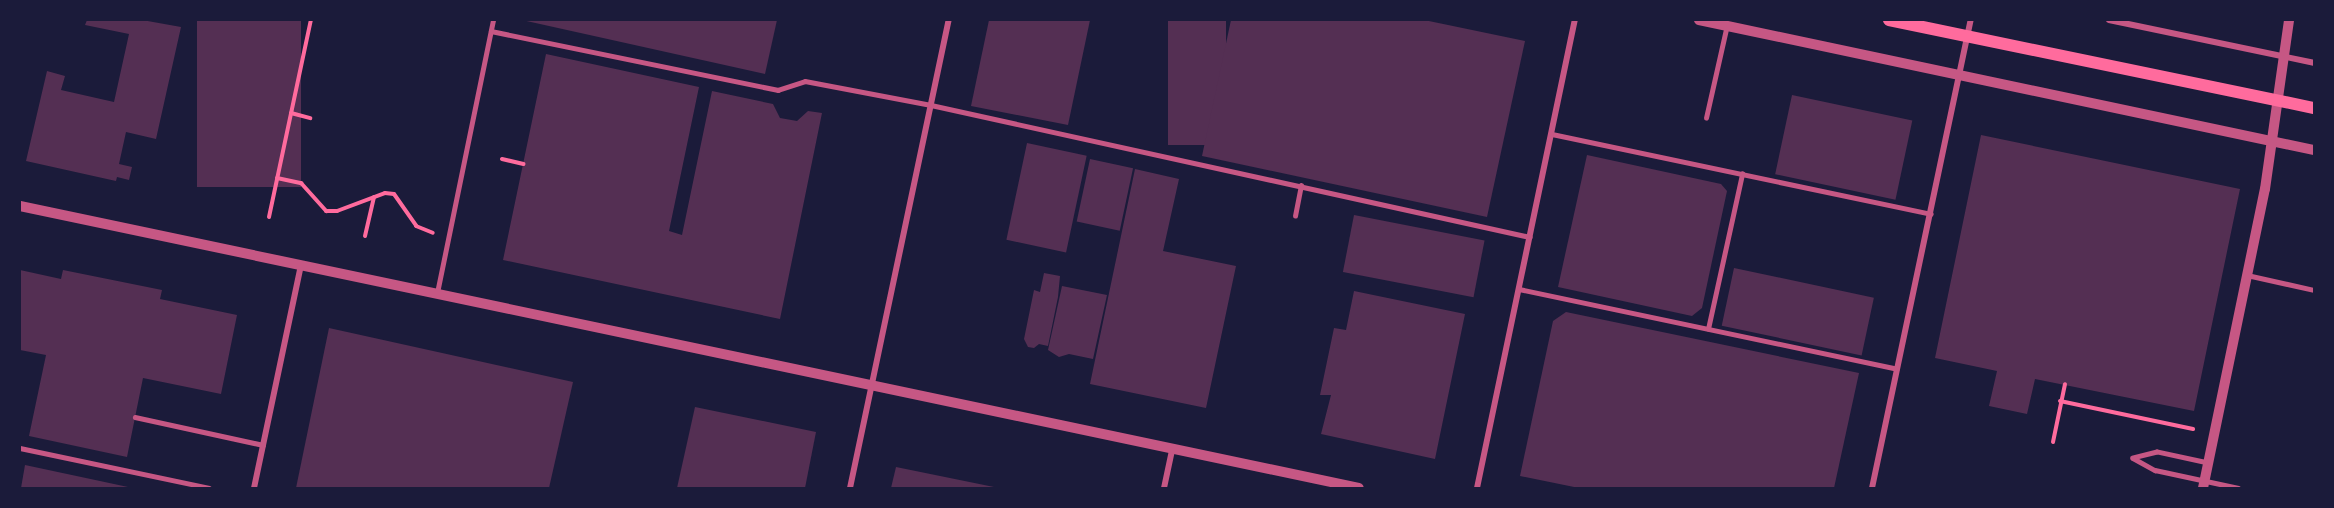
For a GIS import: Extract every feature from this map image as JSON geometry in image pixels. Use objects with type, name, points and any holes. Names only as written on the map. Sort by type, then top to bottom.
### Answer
[{"type":"main road","points":[[1889,20],[2314,108]]},
{"type":"street","points":[[850,489],[949,20]]},
{"type":"street","points":[[1477,489],[1575,20]]},
{"type":"street","points":[[1700,20],[2314,150]]},
{"type":"street","points":[[1872,489],[1971,20]]},
{"type":"street","points":[[2109,20],[2314,63]]},
{"type":"street","points":[[2203,485],[2247,275],[2272,141],[2289,20]]},
{"type":"street","points":[[20,206],[1359,489]]},
{"type":"street","points":[[254,489],[301,265]]},
{"type":"street","points":[[1164,489],[1172,449]]},
{"type":"lane","points":[[437,293],[493,20]]},
{"type":"lane","points":[[1706,118],[1727,25]]},
{"type":"lane","points":[[491,32],[778,90],[805,81],[931,105],[1530,237]]},
{"type":"lane","points":[[1551,134],[1930,214]]},
{"type":"lane","points":[[1708,329],[1742,174]]},
{"type":"lane","points":[[1295,216],[1301,186]]},
{"type":"lane","points":[[2247,275],[2314,290]]},
{"type":"lane","points":[[1519,289],[1898,369]]},
{"type":"lane","points":[[135,417],[263,444]]},
{"type":"lane","points":[[20,448],[209,489]]},
{"type":"lane","points":[[2208,463],[2157,452],[2133,458],[2155,470],[2203,485],[2238,489]]},
{"type":"path","points":[[269,217],[311,20]]},
{"type":"path","points":[[291,113],[310,118]]},
{"type":"path","points":[[502,159],[523,164]]},
{"type":"path","points":[[277,178],[301,183],[326,211],[338,211],[374,197],[394,194],[416,226],[436,235]]},
{"type":"path","points":[[365,236],[374,197]]},
{"type":"path","points":[[2053,442],[2064,384]]},
{"type":"path","points":[[2060,401],[2193,429]]},
{"type":"building","points":[[87,20],[142,20],[181,27],[156,139],[126,132],[119,164],[132,167],[129,180],[117,177],[116,181],[26,161],[47,71],[65,76],[61,90],[114,102],[129,34],[85,25]]},
{"type":"building","points":[[197,20],[301,20],[301,187],[197,187]]},
{"type":"building","points":[[522,20],[777,20],[765,74]]},
{"type":"building","points":[[989,20],[1090,20],[1068,125],[971,106]]},
{"type":"building","points":[[1168,20],[1226,20],[1226,145],[1168,145]]},
{"type":"building","points":[[1231,20],[1424,20],[1525,41],[1487,217],[1202,156]]},
{"type":"building","points":[[546,54],[699,87],[669,231],[682,235],[712,91],[773,104],[780,118],[797,121],[808,111],[822,113],[780,319],[503,260]]},
{"type":"building","points":[[1792,95],[1912,121],[1895,200],[1775,174]]},
{"type":"building","points":[[1981,135],[2240,189],[2194,411],[2035,379],[2027,414],[1989,406],[1997,371],[1935,358]]},
{"type":"building","points":[[1027,143],[1087,156],[1066,253],[1006,240]]},
{"type":"building","points":[[1587,155],[1721,184],[1727,191],[1702,308],[1692,316],[1558,287]]},
{"type":"building","points":[[1090,159],[1133,168],[1120,231],[1077,222]]},
{"type":"building","points":[[1135,169],[1179,179],[1163,251],[1236,266],[1206,408],[1090,384]]},
{"type":"building","points":[[1354,215],[1485,240],[1473,297],[1343,272]]},
{"type":"building","points":[[1734,268],[1874,298],[1862,355],[1722,326]]},
{"type":"building","points":[[20,270],[61,279],[63,270],[162,290],[160,299],[237,315],[221,394],[143,378],[127,457],[29,436],[46,355],[20,350]]},
{"type":"building","points":[[1044,273],[1060,276],[1048,346],[1039,344],[1034,348],[1028,347],[1024,339],[1034,290],[1040,292]]},
{"type":"building","points":[[1062,286],[1107,295],[1093,359],[1069,354],[1059,357],[1048,350]]},
{"type":"building","points":[[1354,291],[1465,314],[1435,459],[1321,434],[1331,395],[1320,395],[1334,328],[1346,330]]},
{"type":"building","points":[[1566,312],[1859,373],[1834,488],[1579,488],[1520,476],[1553,321]]},
{"type":"building","points":[[329,328],[573,382],[549,488],[296,488]]},
{"type":"building","points":[[695,407],[816,432],[805,488],[677,488]]},
{"type":"building","points":[[25,465],[128,487],[128,488],[21,488]]},
{"type":"building","points":[[896,467],[994,487],[994,488],[891,488]]}]
